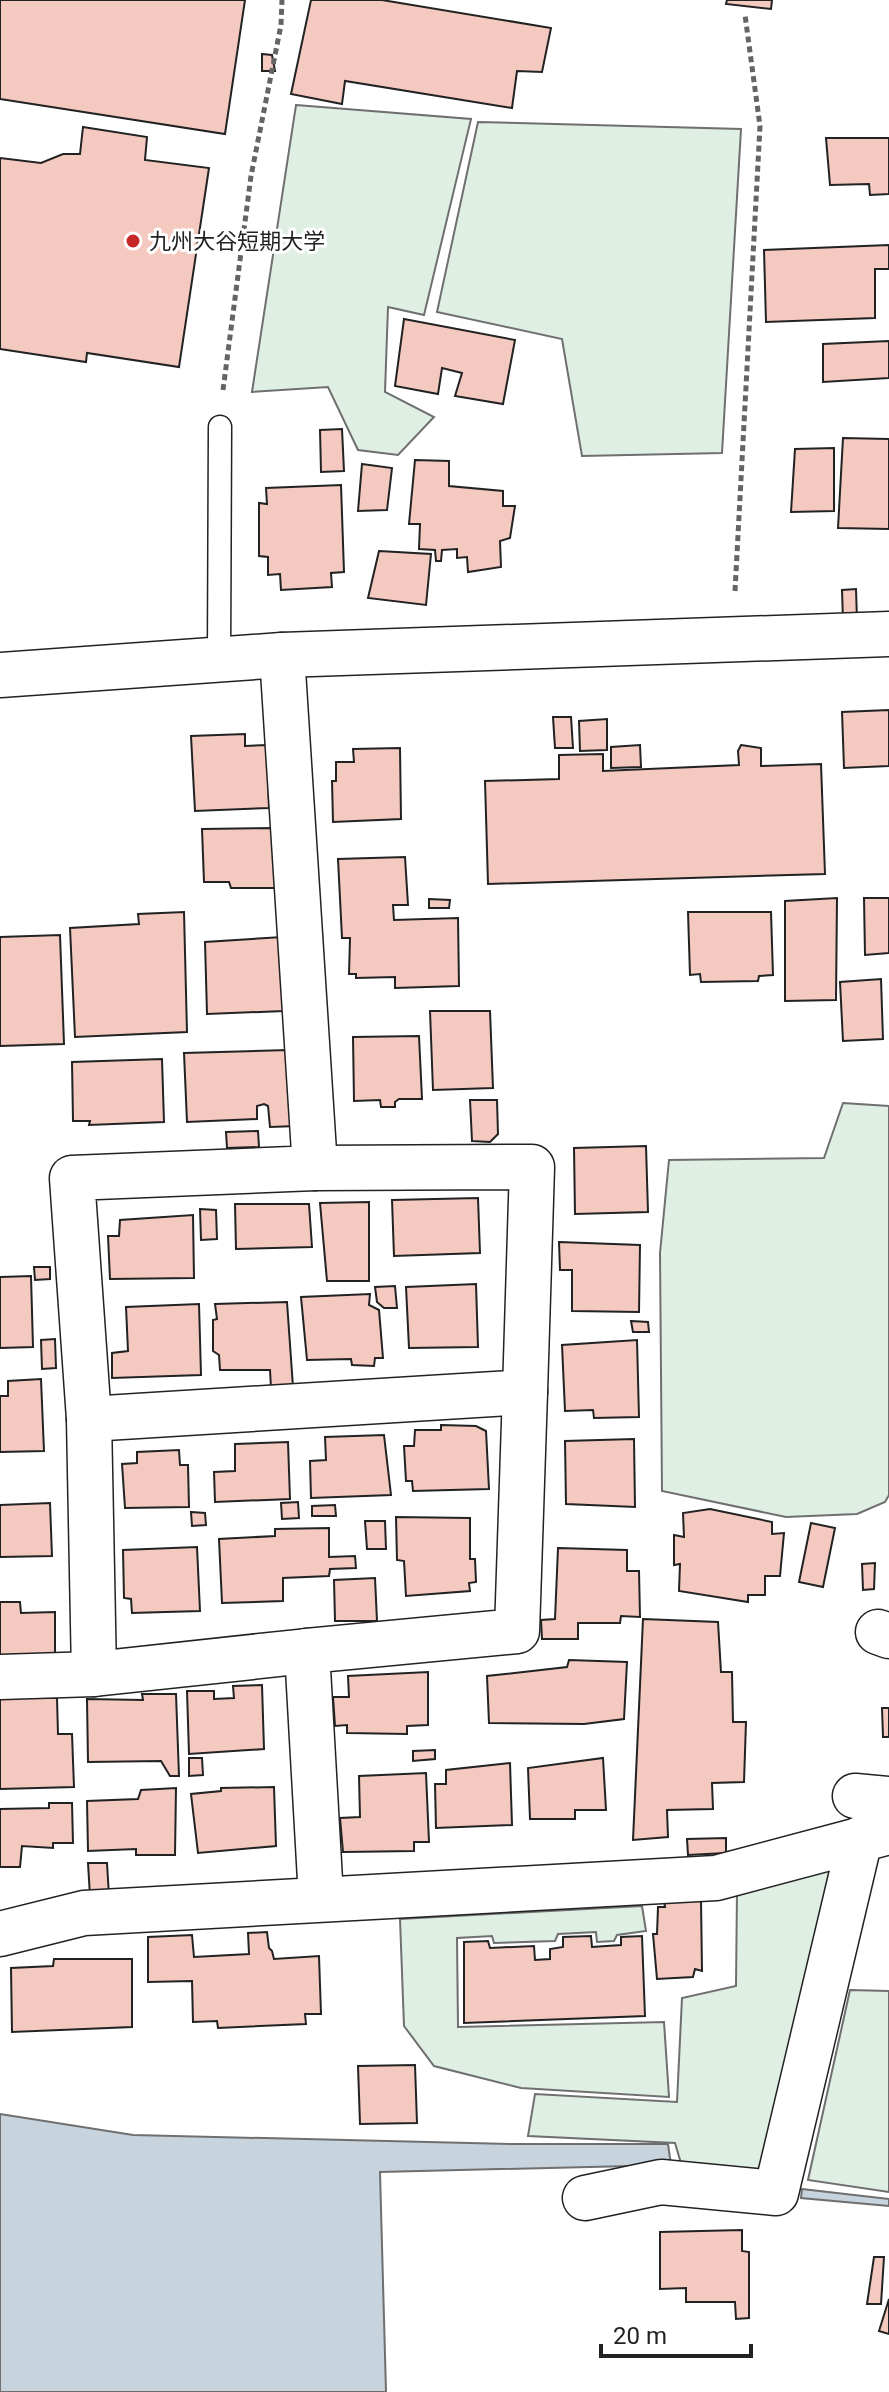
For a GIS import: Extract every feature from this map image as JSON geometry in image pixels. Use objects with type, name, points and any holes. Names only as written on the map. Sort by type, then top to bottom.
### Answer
[{"type":"street","points":[[0,675],[282,655],[889,634]]},
{"type":"street","points":[[282,655],[315,1168]]},
{"type":"street","points":[[0,1677],[94,1674],[517,1631],[532,1167],[315,1168],[72,1178],[89,1419],[94,1674]]},
{"type":"street","points":[[89,1419],[525,1392]]},
{"type":"street","points":[[307,1651],[321,1898]]},
{"type":"street","points":[[0,1934],[84,1913],[716,1878],[874,1835]]},
{"type":"street","points":[[585,2198],[661,2182],[776,2193],[874,1835]]},
{"type":"lane","points":[[219,658],[220,427]]},
{"type":"path","points":[[225,367],[251,176],[281,25],[282,0]]},
{"type":"path","points":[[733,640],[760,126],[745,15]]},
{"type":"green space","points":[[296,105],[471,119],[424,315],[388,307],[385,392],[434,417],[398,455],[358,450],[328,387],[252,392]]},
{"type":"green space","points":[[478,122],[741,129],[722,453],[582,456],[562,339],[437,312]]},
{"type":"green space","points":[[843,1103],[889,1106],[889,1495],[885,1502],[857,1514],[786,1517],[662,1491],[660,1253],[669,1160],[824,1158]]},
{"type":"green space","points":[[835,1864],[765,2182],[683,2170],[675,2143],[528,2136],[535,2094],[677,2102],[682,1998],[736,1986],[737,1889]]},
{"type":"green space","points":[[642,1906],[646,1931],[617,1935],[614,1941],[597,1942],[596,1932],[558,1934],[555,1941],[494,1943],[492,1936],[457,1938],[458,2027],[664,2022],[669,2097],[521,2088],[434,2066],[404,2026],[400,1919]]},
{"type":"green space","points":[[850,1990],[889,1991],[889,2192],[808,2180]]},
{"type":"shaded area","points":[[0,2114],[133,2135],[513,2144],[668,2144],[671,2165],[380,2172],[386,2392],[0,2392]]},
{"type":"shaded area","points":[[802,2189],[889,2199],[889,2206],[801,2198]]},
{"type":"building","points":[[0,0],[245,0],[225,134],[0,99]]},
{"type":"building","points":[[311,0],[382,0],[551,28],[542,72],[517,71],[512,108],[345,81],[342,104],[291,94]]},
{"type":"building","points":[[727,0],[772,0],[771,9],[726,4]]},
{"type":"building","points":[[262,54],[272,55],[275,71],[262,71]]},
{"type":"building","points":[[83,127],[147,137],[145,160],[209,168],[179,367],[87,353],[86,362],[0,349],[0,158],[41,163],[63,154],[80,154]]},
{"type":"building","points":[[826,138],[889,138],[889,194],[870,195],[869,184],[830,185]]},
{"type":"building","points":[[889,245],[889,269],[875,269],[875,318],[766,322],[764,250]]},
{"type":"building","points":[[404,319],[515,340],[503,404],[455,396],[462,373],[442,368],[438,394],[395,386]]},
{"type":"building","points":[[889,341],[889,378],[823,382],[823,344]]},
{"type":"building","points":[[342,429],[344,471],[321,472],[320,430]]},
{"type":"building","points":[[843,438],[889,439],[889,529],[838,528]]},
{"type":"building","points":[[834,448],[834,511],[791,512],[795,449]]},
{"type":"building","points":[[415,460],[449,461],[449,486],[503,491],[503,506],[515,506],[510,538],[500,541],[501,567],[468,572],[467,557],[457,558],[457,549],[442,550],[441,561],[436,561],[435,550],[419,549],[420,524],[409,524]]},
{"type":"building","points":[[362,464],[392,468],[387,510],[358,511]]},
{"type":"building","points":[[341,485],[344,572],[331,573],[332,587],[281,590],[280,574],[268,575],[268,557],[259,556],[259,503],[267,504],[266,488]]},
{"type":"building","points":[[379,551],[431,554],[426,605],[368,598]]},
{"type":"building","points":[[856,589],[857,620],[843,621],[842,590]]},
{"type":"building","points":[[889,710],[889,766],[844,768],[842,712]]},
{"type":"building","points":[[553,717],[571,717],[573,748],[555,748]]},
{"type":"building","points":[[607,719],[607,750],[580,751],[579,721]]},
{"type":"building","points":[[245,734],[245,746],[267,745],[269,808],[195,811],[191,736]]},
{"type":"building","points":[[640,745],[641,767],[611,768],[611,747]]},
{"type":"building","points":[[741,745],[761,748],[761,766],[821,764],[825,874],[488,884],[485,781],[559,779],[559,755],[603,754],[603,771],[739,765]]},
{"type":"building","points":[[400,748],[401,819],[333,822],[332,781],[336,781],[336,762],[354,762],[353,749]]},
{"type":"building","points":[[274,828],[276,888],[231,888],[229,882],[204,882],[202,829]]},
{"type":"building","points":[[405,857],[408,905],[393,905],[394,920],[458,918],[459,986],[395,988],[395,977],[356,978],[356,974],[349,974],[350,938],[342,938],[338,859]]},
{"type":"building","points":[[837,898],[836,1000],[785,1001],[785,901]]},
{"type":"building","points":[[864,898],[889,898],[889,953],[865,955]]},
{"type":"building","points":[[429,899],[450,900],[449,908],[429,908]]},
{"type":"building","points":[[184,912],[187,1032],[75,1037],[70,928],[139,924],[138,914]]},
{"type":"building","points":[[688,912],[771,912],[773,975],[759,976],[758,981],[701,982],[700,974],[690,975]]},
{"type":"building","points":[[60,935],[64,1044],[0,1046],[0,937]]},
{"type":"building","points":[[282,937],[284,1011],[207,1014],[205,942]]},
{"type":"building","points":[[881,979],[883,1039],[843,1041],[840,982]]},
{"type":"building","points":[[430,1011],[490,1011],[493,1088],[433,1090]]},
{"type":"building","points":[[419,1036],[422,1099],[399,1099],[395,1107],[381,1107],[380,1100],[354,1101],[353,1037]]},
{"type":"building","points":[[288,1050],[297,1126],[270,1127],[268,1106],[264,1104],[257,1106],[257,1119],[187,1122],[184,1053]]},
{"type":"building","points":[[162,1059],[164,1122],[89,1125],[90,1121],[73,1121],[72,1062]]},
{"type":"building","points":[[470,1100],[497,1100],[498,1134],[490,1142],[472,1141]]},
{"type":"building","points":[[258,1131],[259,1147],[227,1148],[226,1132]]},
{"type":"building","points":[[646,1146],[648,1212],[575,1214],[574,1148]]},
{"type":"building","points":[[478,1198],[480,1253],[394,1256],[392,1200]]},
{"type":"building","points":[[369,1202],[369,1281],[327,1281],[320,1203]]},
{"type":"building","points":[[235,1204],[309,1204],[312,1247],[236,1249]]},
{"type":"building","points":[[200,1209],[216,1210],[217,1239],[201,1240]]},
{"type":"building","points":[[193,1215],[194,1278],[110,1279],[108,1236],[119,1236],[120,1220]]},
{"type":"building","points":[[559,1242],[640,1245],[639,1312],[572,1311],[572,1270],[560,1270]]},
{"type":"building","points":[[34,1267],[50,1267],[50,1279],[35,1280]]},
{"type":"building","points":[[31,1276],[33,1347],[0,1348],[0,1277]]},
{"type":"building","points":[[476,1284],[478,1347],[409,1348],[406,1287]]},
{"type":"building","points":[[395,1286],[397,1308],[384,1308],[377,1302],[375,1287]]},
{"type":"building","points":[[370,1294],[369,1305],[379,1310],[383,1358],[375,1358],[374,1366],[352,1365],[351,1359],[307,1360],[301,1297]]},
{"type":"building","points":[[287,1302],[293,1387],[271,1388],[270,1370],[220,1370],[219,1355],[213,1351],[213,1320],[217,1319],[215,1304]]},
{"type":"building","points":[[199,1304],[201,1375],[112,1378],[112,1353],[128,1351],[126,1307]]},
{"type":"building","points":[[631,1321],[648,1322],[649,1332],[633,1332]]},
{"type":"building","points":[[55,1339],[56,1368],[42,1369],[41,1340]]},
{"type":"building","points":[[637,1340],[639,1417],[594,1418],[593,1410],[565,1411],[562,1345]]},
{"type":"building","points":[[41,1379],[44,1451],[0,1452],[0,1396],[8,1396],[8,1381]]},
{"type":"building","points":[[441,1425],[476,1426],[486,1431],[489,1489],[413,1491],[412,1481],[406,1481],[404,1446],[414,1446],[415,1430],[441,1430]]},
{"type":"building","points":[[384,1435],[391,1495],[311,1498],[310,1461],[326,1460],[325,1437]]},
{"type":"building","points":[[634,1439],[635,1507],[566,1504],[565,1441]]},
{"type":"building","points":[[288,1442],[290,1499],[215,1502],[214,1472],[235,1471],[235,1444]]},
{"type":"building","points":[[179,1450],[180,1465],[188,1465],[189,1507],[125,1508],[122,1464],[137,1463],[137,1452]]},
{"type":"building","points":[[298,1502],[299,1518],[282,1519],[281,1503]]},
{"type":"building","points":[[50,1503],[52,1556],[0,1557],[0,1505]]},
{"type":"building","points":[[335,1505],[336,1516],[312,1516],[312,1506]]},
{"type":"building","points":[[710,1509],[772,1522],[772,1534],[784,1533],[780,1576],[765,1576],[765,1595],[748,1595],[748,1602],[679,1591],[680,1564],[674,1565],[674,1535],[684,1537],[683,1513]]},
{"type":"building","points":[[191,1512],[205,1513],[206,1525],[192,1526]]},
{"type":"building","points":[[396,1517],[470,1518],[470,1559],[475,1559],[476,1582],[469,1583],[470,1591],[406,1596],[404,1561],[397,1560]]},
{"type":"building","points":[[365,1521],[385,1521],[386,1549],[367,1549]]},
{"type":"building","points":[[811,1523],[835,1528],[823,1587],[799,1582]]},
{"type":"building","points":[[329,1528],[329,1557],[355,1556],[356,1568],[330,1569],[329,1576],[283,1578],[283,1601],[222,1603],[219,1539],[275,1536],[275,1529]]},
{"type":"building","points":[[197,1547],[200,1611],[132,1613],[131,1599],[124,1598],[123,1550]]},
{"type":"building","points":[[558,1548],[627,1550],[627,1571],[639,1571],[640,1617],[621,1616],[620,1623],[578,1623],[578,1639],[542,1639],[541,1620],[555,1619]]},
{"type":"building","points":[[875,1563],[874,1589],[863,1590],[862,1564]]},
{"type":"building","points":[[375,1578],[377,1621],[335,1621],[334,1580]]},
{"type":"building","points":[[0,1602],[20,1602],[21,1613],[55,1612],[55,1657],[0,1658]]},
{"type":"building","points":[[643,1619],[718,1622],[721,1672],[732,1672],[733,1722],[746,1722],[744,1782],[712,1783],[713,1809],[667,1810],[668,1837],[633,1840]]},
{"type":"building","points":[[569,1660],[627,1662],[624,1719],[584,1724],[489,1723],[487,1676],[567,1667]]},
{"type":"building","points":[[428,1672],[428,1725],[407,1726],[407,1734],[347,1733],[347,1725],[335,1726],[333,1697],[349,1697],[348,1676]]},
{"type":"building","points":[[262,1685],[264,1749],[189,1754],[187,1691],[214,1691],[214,1699],[234,1698],[233,1686]]},
{"type":"building","points":[[142,1694],[176,1694],[179,1776],[170,1776],[161,1761],[88,1762],[87,1699],[143,1700]]},
{"type":"building","points":[[0,1698],[57,1698],[58,1734],[72,1734],[74,1787],[0,1789]]},
{"type":"building","points":[[882,1708],[889,1708],[889,1737],[883,1737]]},
{"type":"building","points":[[435,1750],[435,1759],[413,1761],[413,1751]]},
{"type":"building","points":[[189,1758],[202,1758],[203,1775],[189,1776]]},
{"type":"building","points":[[603,1758],[606,1810],[575,1810],[575,1819],[530,1819],[528,1768]]},
{"type":"building","points":[[510,1763],[512,1825],[436,1828],[435,1784],[446,1784],[446,1770]]},
{"type":"building","points":[[426,1773],[429,1842],[414,1842],[414,1851],[343,1852],[340,1818],[360,1817],[359,1776]]},
{"type":"building","points":[[274,1787],[276,1846],[198,1853],[191,1794],[221,1791],[221,1788]]},
{"type":"building","points":[[176,1788],[175,1855],[136,1855],[136,1849],[88,1851],[87,1801],[138,1799],[141,1790]]},
{"type":"building","points":[[49,1803],[72,1803],[73,1843],[53,1843],[53,1848],[22,1846],[20,1867],[0,1867],[0,1809],[49,1808]]},
{"type":"building","points":[[726,1838],[726,1853],[688,1855],[687,1839]]},
{"type":"building","points":[[88,1863],[107,1863],[109,1896],[90,1896]]},
{"type":"building","points":[[664,1900],[701,1900],[702,1971],[695,1969],[693,1977],[657,1979],[653,1934],[657,1934],[658,1907],[665,1907]]},
{"type":"building","points":[[267,1932],[274,1959],[319,1956],[321,2014],[305,2014],[306,2024],[218,2028],[217,2021],[193,2022],[192,1981],[148,1982],[148,1937],[192,1935],[194,1957],[249,1954],[248,1933]]},
{"type":"building","points":[[591,1936],[592,1947],[621,1945],[621,1937],[642,1936],[645,2016],[464,2023],[464,1942],[488,1941],[490,1948],[534,1946],[535,1960],[550,1959],[550,1949],[563,1947],[563,1937]]},
{"type":"building","points":[[54,1959],[132,1959],[132,2027],[12,2032],[11,1968],[53,1966]]},
{"type":"building","points":[[415,2065],[417,2123],[360,2124],[358,2066]]},
{"type":"building","points":[[742,2230],[742,2251],[749,2252],[749,2318],[736,2319],[735,2302],[686,2302],[686,2288],[660,2289],[660,2232]]},
{"type":"building","points":[[874,2257],[884,2257],[881,2304],[867,2304]]},
{"type":"building","points":[[889,2299],[889,2334],[879,2331]]},
{"type":"place","name":"九州大谷短期大学","points":[[133,241]]}]
